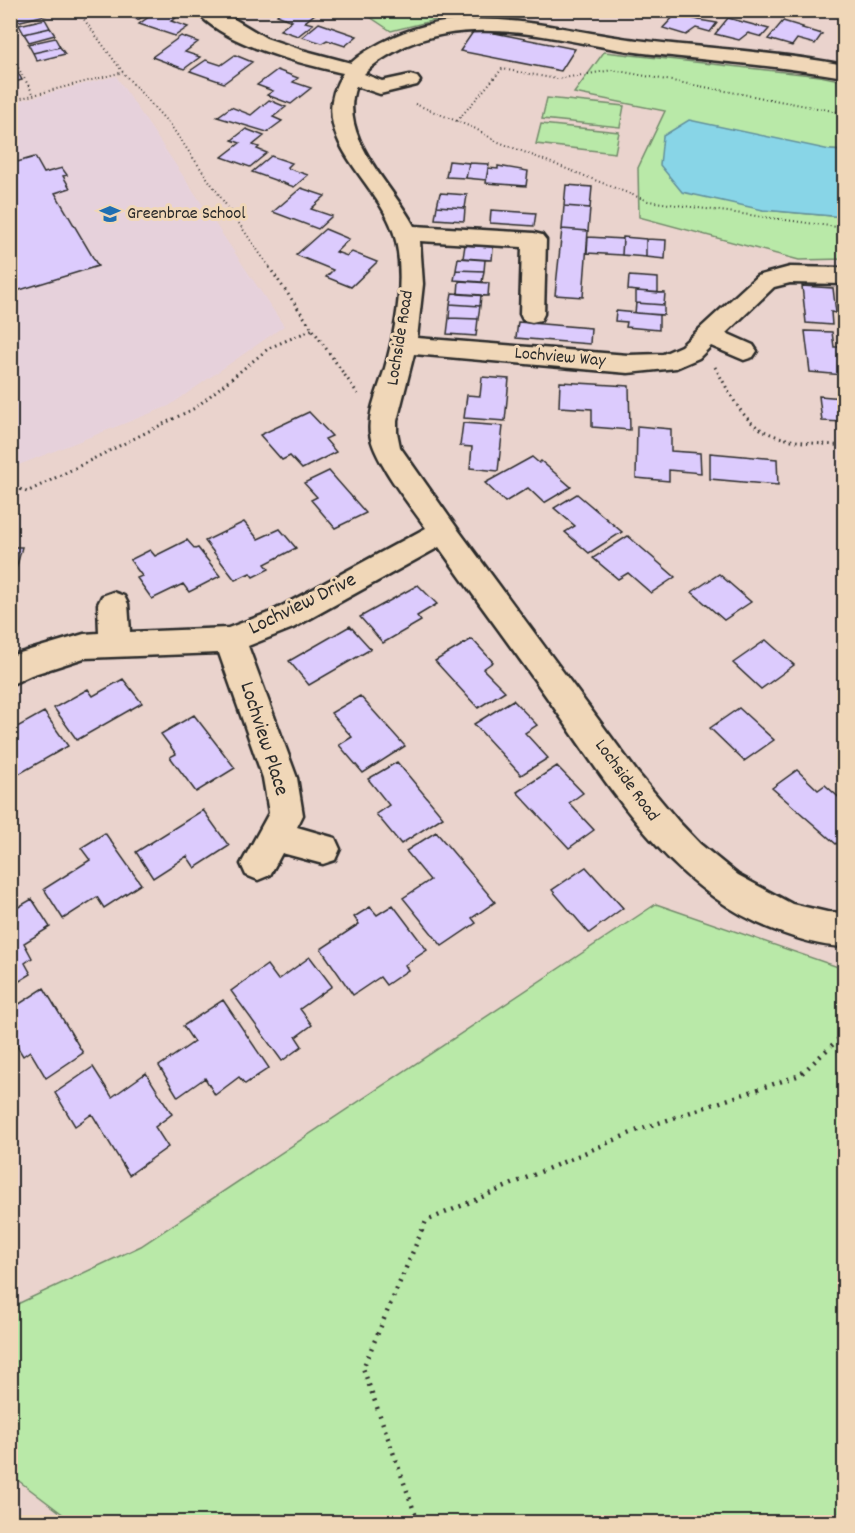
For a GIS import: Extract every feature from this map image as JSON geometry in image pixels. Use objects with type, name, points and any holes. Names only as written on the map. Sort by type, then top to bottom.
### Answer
[{"type":"street","points":[[205,10],[237,33],[264,46],[352,73],[380,88],[410,81]]},
{"type":"street","points":[[352,73],[369,57],[407,37],[470,16],[612,44],[844,71]]},
{"type":"street","name":"Lochside Road","points":[[352,73],[341,101],[341,117],[349,139],[406,234],[411,264],[403,345],[383,431],[387,448],[657,824],[714,878],[746,899],[785,917],[831,930],[844,930]]},
{"type":"street","points":[[406,234],[534,240],[532,314]]},
{"type":"street","name":"Lochview Way","points":[[403,345],[628,364],[667,362],[678,360],[701,342],[766,281],[790,275],[844,276]]},
{"type":"street","points":[[701,342],[744,351]]},
{"type":"street","name":"Lochview Drive","points":[[10,672],[21,665],[84,646],[230,640],[282,620],[445,531]]},
{"type":"street","points":[[113,604],[115,645]]},
{"type":"street","name":"Lochview Place","points":[[230,640],[280,778],[286,815],[267,850],[323,849]]},
{"type":"path","points":[[77,10],[123,72],[171,126],[383,431]]},
{"type":"path","points":[[10,54],[34,95]]},
{"type":"path","points":[[844,112],[613,70],[557,79],[502,69],[457,122],[496,141],[648,201],[844,228]]},
{"type":"path","points":[[10,101],[123,72]]},
{"type":"path","points":[[10,485],[27,492],[195,408],[269,348],[313,329]]},
{"type":"path","points":[[701,342],[742,411],[754,425],[771,434],[844,446]]},
{"type":"path","points":[[418,1522],[363,1368],[426,1221],[638,1130],[800,1075],[844,1035]]},
{"type":"shaded area","name":"Greenbrae School","points":[[116,76],[284,326],[169,406],[11,468],[10,103]]},
{"type":"green space","points":[[361,11],[446,11],[448,17],[391,31]]},
{"type":"green space","points":[[604,52],[820,76],[844,81],[844,151],[830,150],[763,210],[844,217],[844,259],[799,260],[639,217],[638,168],[665,111],[574,93]]},
{"type":"green space","points":[[547,98],[624,106],[620,127],[542,119]]},
{"type":"green space","points":[[541,124],[619,132],[615,153],[536,144]]},
{"type":"green space","points":[[656,904],[844,969],[844,1522],[73,1522],[11,1475],[11,1307],[141,1246]]},
{"type":"water","points":[[689,120],[844,151],[844,217],[763,210],[682,192],[660,165],[663,136]]},
{"type":"building","points":[[43,10],[46,15],[12,23],[10,11]]},
{"type":"building","points":[[116,10],[152,10],[138,20]]},
{"type":"building","points":[[283,10],[308,10],[316,13],[305,22],[313,24],[298,36],[280,30],[292,21],[277,15]]},
{"type":"building","points":[[157,11],[176,18],[171,21],[188,27],[175,36],[139,24]]},
{"type":"building","points":[[676,14],[717,23],[710,32],[696,28],[686,35],[663,28]]},
{"type":"building","points":[[728,18],[769,29],[762,37],[748,33],[739,40],[715,34]]},
{"type":"building","points":[[45,19],[50,28],[24,34],[19,25]]},
{"type":"building","points":[[783,21],[822,34],[815,44],[797,39],[792,46],[768,39]]},
{"type":"building","points":[[319,23],[357,36],[345,46],[327,40],[322,43],[302,37]]},
{"type":"building","points":[[50,28],[55,35],[29,42],[24,34]]},
{"type":"building","points":[[475,29],[575,49],[561,71],[460,51]]},
{"type":"building","points":[[181,36],[198,42],[185,52],[200,57],[184,69],[152,57]]},
{"type":"building","points":[[55,38],[60,47],[33,53],[28,44]]},
{"type":"building","points":[[60,47],[65,54],[37,61],[33,53]]},
{"type":"building","points":[[235,55],[252,62],[224,83],[190,71],[206,60],[221,65]]},
{"type":"building","points":[[14,66],[22,80],[10,83],[10,67]]},
{"type":"building","points":[[277,70],[298,78],[293,82],[311,88],[291,104],[267,95],[273,91],[257,85]]},
{"type":"building","points":[[269,100],[286,107],[273,117],[282,121],[267,132],[217,117],[231,107],[251,115]]},
{"type":"building","points":[[246,129],[264,136],[253,145],[267,153],[250,167],[222,157],[240,143],[232,140]]},
{"type":"building","points":[[271,156],[292,163],[287,168],[308,175],[294,187],[252,172]]},
{"type":"building","points":[[35,157],[44,173],[62,168],[67,175],[63,176],[70,188],[55,193],[98,266],[10,293],[10,164]]},
{"type":"building","points":[[449,161],[469,163],[466,178],[446,177]]},
{"type":"building","points":[[469,163],[489,164],[486,180],[466,178]]},
{"type":"building","points":[[498,166],[528,171],[526,186],[486,183],[488,168],[498,169]]},
{"type":"building","points":[[566,185],[592,187],[590,208],[564,206]]},
{"type":"building","points":[[301,188],[325,196],[311,209],[332,216],[318,229],[273,212]]},
{"type":"building","points":[[440,193],[467,195],[465,208],[437,206]]},
{"type":"building","points":[[437,206],[465,208],[464,221],[435,219]]},
{"type":"building","points":[[564,206],[590,208],[588,231],[562,229]]},
{"type":"building","points":[[491,210],[536,213],[534,226],[490,223]]},
{"type":"building","points":[[325,229],[349,239],[336,252],[347,256],[352,252],[377,262],[351,287],[326,277],[333,270],[296,255]]},
{"type":"building","points":[[562,229],[588,231],[583,297],[555,295]]},
{"type":"building","points":[[588,237],[623,239],[622,255],[587,253]]},
{"type":"building","points":[[623,237],[646,239],[646,257],[622,255]]},
{"type":"building","points":[[646,239],[666,240],[665,259],[646,257]]},
{"type":"building","points":[[465,245],[493,247],[492,260],[463,258]]},
{"type":"building","points":[[458,258],[485,260],[484,271],[456,270]]},
{"type":"building","points":[[456,270],[484,271],[482,282],[454,280]]},
{"type":"building","points":[[629,276],[658,278],[658,293],[628,290]]},
{"type":"building","points":[[459,281],[489,283],[488,296],[458,294]]},
{"type":"building","points":[[802,286],[833,288],[836,313],[831,312],[832,325],[806,323]]},
{"type":"building","points":[[636,291],[665,293],[664,305],[636,303]]},
{"type":"building","points":[[452,293],[481,295],[480,306],[450,304]]},
{"type":"building","points":[[636,303],[664,305],[664,315],[635,313]]},
{"type":"building","points":[[450,304],[480,306],[478,319],[449,318]]},
{"type":"building","points":[[616,311],[659,315],[659,330],[626,327],[627,322],[615,321]]},
{"type":"building","points":[[449,318],[478,319],[476,336],[447,334]]},
{"type":"building","points":[[518,322],[591,328],[590,344],[516,338]]},
{"type":"building","points":[[805,331],[832,332],[834,347],[840,347],[843,375],[810,372]]},
{"type":"building","points":[[482,377],[509,379],[505,421],[464,418],[467,395],[480,396]]},
{"type":"building","points":[[560,382],[629,386],[630,430],[592,427],[592,409],[559,407]]},
{"type":"building","points":[[819,396],[844,398],[844,422],[822,421]]},
{"type":"building","points":[[309,412],[332,436],[325,439],[336,452],[302,469],[290,456],[282,460],[260,435]]},
{"type":"building","points":[[463,423],[503,426],[498,471],[470,468],[472,447],[460,446]]},
{"type":"building","points":[[637,426],[671,429],[671,451],[700,453],[701,473],[669,470],[669,481],[636,478]]},
{"type":"building","points":[[710,453],[777,459],[778,485],[710,479]]},
{"type":"building","points":[[532,457],[539,463],[541,461],[571,487],[544,503],[528,488],[505,502],[485,483]]},
{"type":"building","points":[[329,471],[366,513],[335,528],[311,500],[317,497],[304,483]]},
{"type":"building","points":[[577,494],[622,532],[589,553],[565,532],[575,526],[554,508]]},
{"type":"building","points":[[244,522],[258,539],[280,529],[296,548],[265,564],[269,569],[253,577],[250,573],[235,580],[205,541]]},
{"type":"building","points":[[628,536],[675,577],[651,593],[628,573],[618,579],[593,558]]},
{"type":"building","points":[[187,540],[195,549],[198,548],[220,576],[189,592],[183,584],[152,599],[137,578],[142,576],[130,560],[150,550],[155,556]]},
{"type":"building","points":[[10,547],[22,547],[10,591]]},
{"type":"building","points":[[719,574],[751,602],[724,620],[692,592]]},
{"type":"building","points":[[418,585],[437,604],[417,616],[421,621],[383,643],[360,617]]},
{"type":"building","points":[[350,626],[371,649],[309,685],[289,661]]},
{"type":"building","points":[[472,639],[493,662],[483,669],[505,691],[478,708],[435,661]]},
{"type":"building","points":[[766,640],[794,665],[761,689],[733,663]]},
{"type":"building","points":[[123,679],[142,703],[77,740],[54,708],[88,689],[93,696]]},
{"type":"building","points":[[360,696],[405,746],[363,773],[339,745],[352,737],[331,713]]},
{"type":"building","points":[[513,700],[537,725],[525,733],[548,758],[521,775],[474,724]]},
{"type":"building","points":[[739,708],[774,740],[744,761],[710,728]]},
{"type":"building","points":[[44,712],[68,746],[10,779],[10,746],[16,743],[10,731]]},
{"type":"building","points":[[194,715],[235,768],[196,792],[170,757],[176,754],[161,734]]},
{"type":"building","points":[[397,762],[443,817],[401,844],[376,814],[389,805],[368,779]]},
{"type":"building","points":[[557,766],[583,793],[569,803],[594,830],[569,848],[517,792]]},
{"type":"building","points":[[797,770],[818,790],[825,785],[844,802],[844,837],[836,844],[772,788]]},
{"type":"building","points":[[203,810],[229,846],[195,868],[187,856],[153,878],[136,852]]},
{"type":"building","points":[[436,832],[495,902],[472,918],[476,923],[442,946],[403,898],[430,880],[406,851]]},
{"type":"building","points":[[105,833],[141,884],[104,908],[97,897],[63,919],[44,889],[90,860],[81,848]]},
{"type":"building","points":[[586,867],[623,908],[589,933],[552,890]]},
{"type":"building","points":[[32,899],[50,927],[24,943],[32,958],[25,963],[31,974],[10,987],[10,912]]},
{"type":"building","points":[[393,905],[427,950],[405,965],[408,970],[386,985],[380,977],[353,995],[321,949],[359,924],[354,917],[370,907],[377,915]]},
{"type":"building","points":[[310,957],[332,986],[300,1009],[312,1025],[296,1037],[302,1046],[282,1061],[231,991],[267,965],[278,980]]},
{"type":"building","points":[[44,988],[83,1053],[46,1078],[30,1051],[23,1056],[10,1035],[10,1010]]},
{"type":"building","points":[[223,1000],[269,1068],[245,1084],[239,1077],[215,1095],[205,1078],[178,1097],[159,1066],[194,1042],[183,1026]]},
{"type":"building","points":[[93,1067],[112,1097],[146,1073],[172,1114],[155,1127],[168,1147],[129,1175],[92,1114],[75,1126],[55,1093]]},
{"type":"place","name":"Greenbrae School","points":[[110,214]]}]
